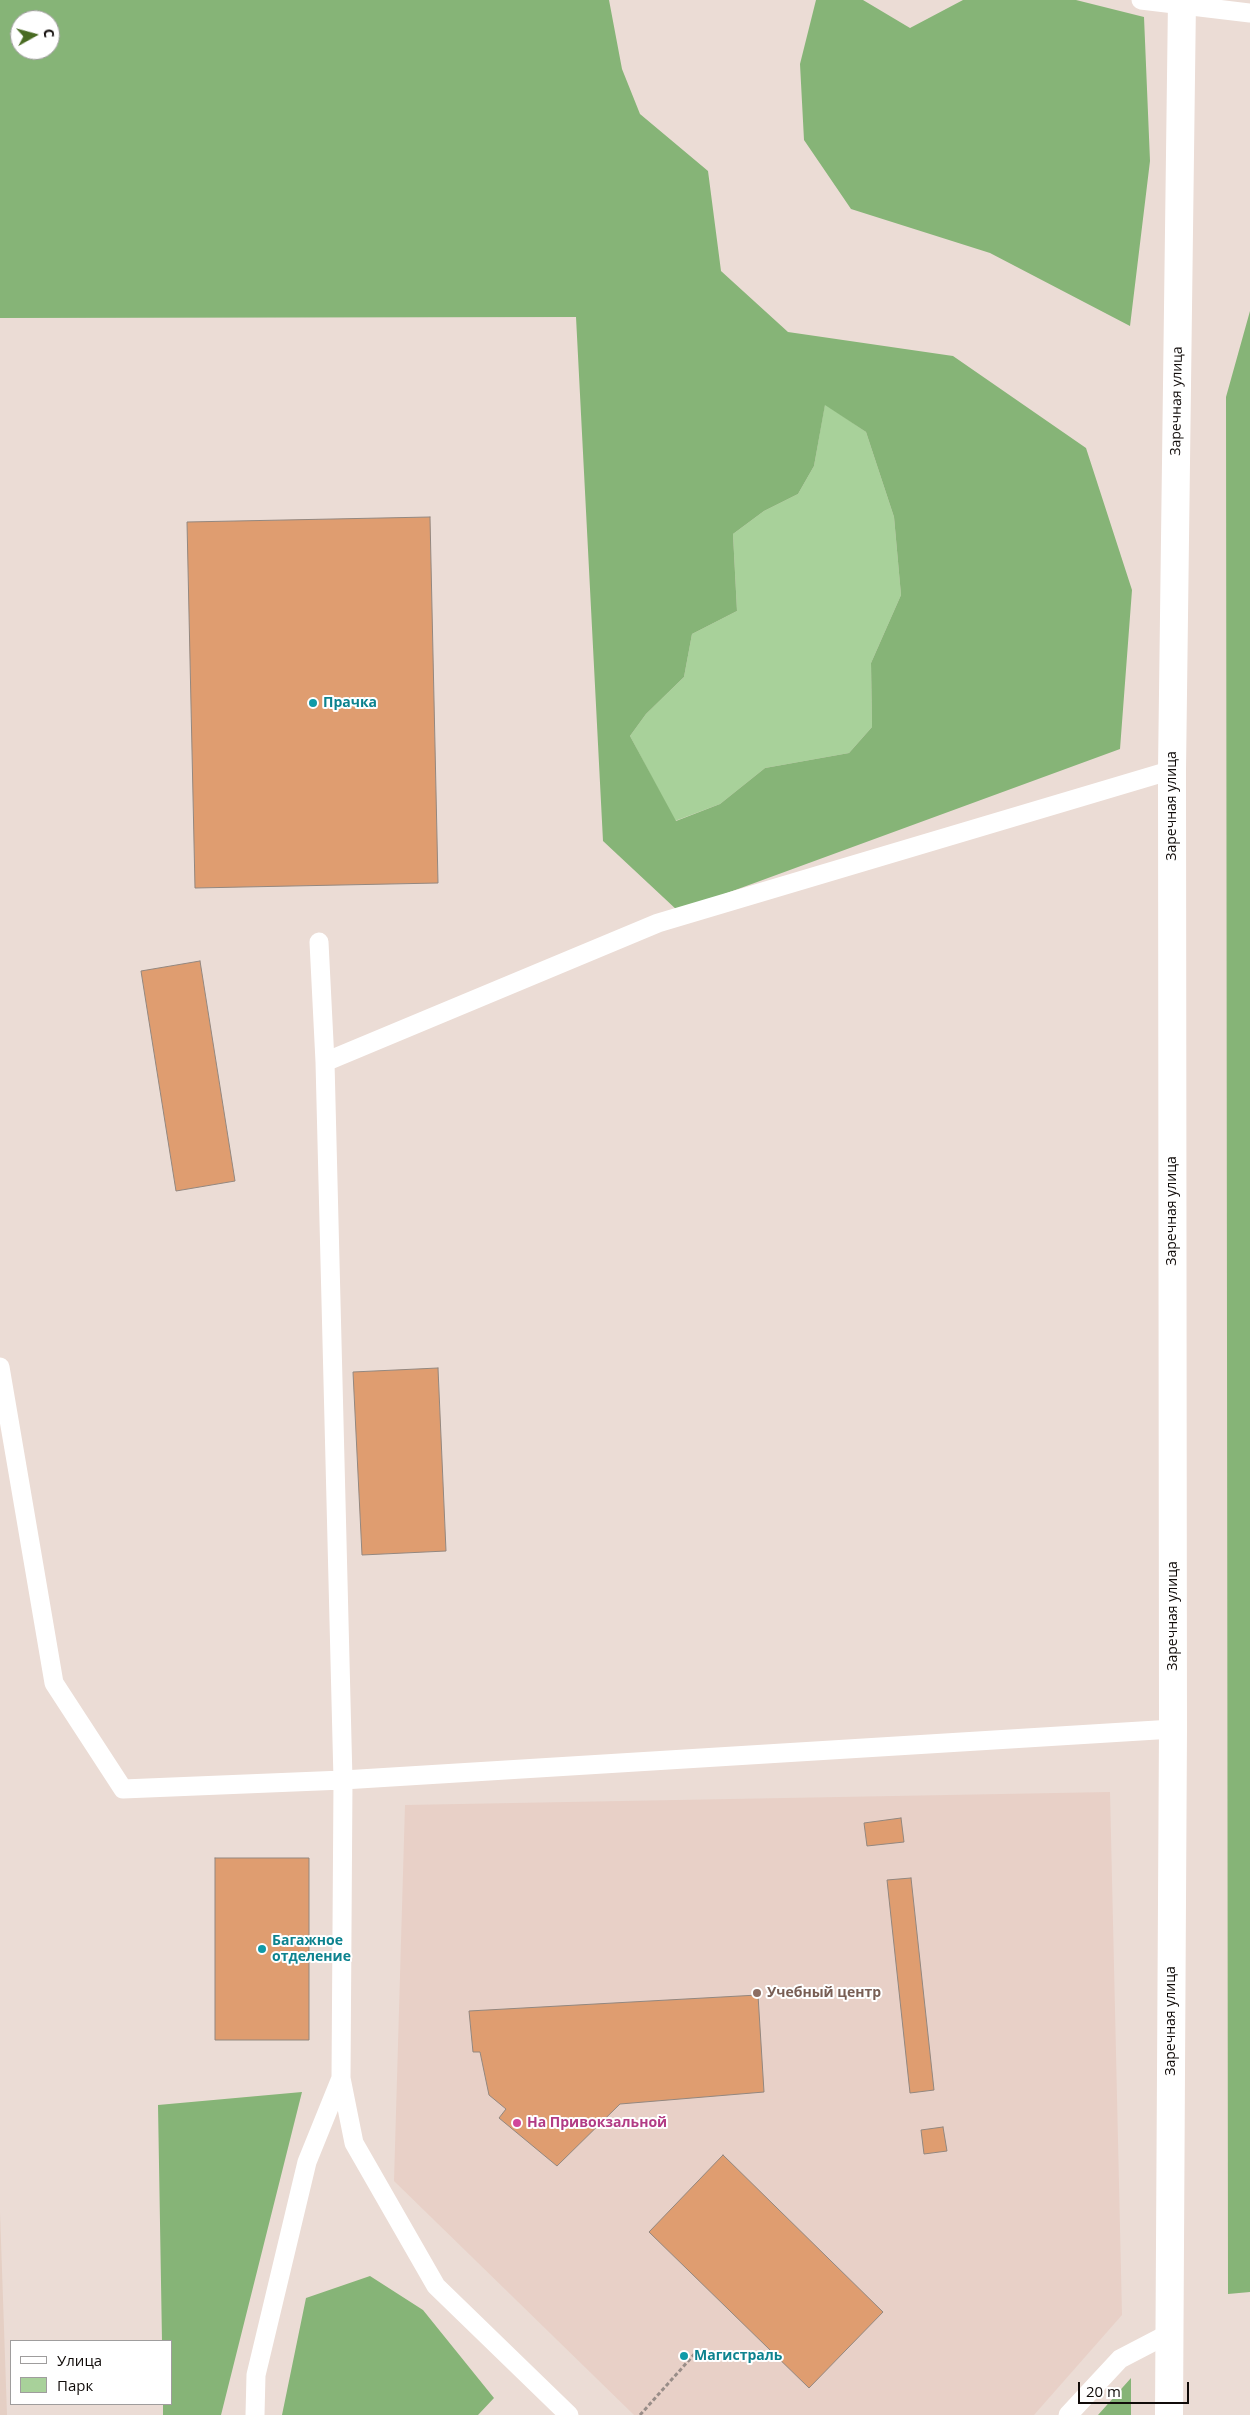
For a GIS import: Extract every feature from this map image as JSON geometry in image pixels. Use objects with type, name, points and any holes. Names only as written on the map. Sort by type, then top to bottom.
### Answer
[{"type":"street","name":"Заречная улица","points":[[1168,2415],[1173,1729],[1172,770],[1182,3]]},
{"type":"lane","points":[[1141,0],[1182,3],[1250,13]]},
{"type":"lane","points":[[325,1062],[658,924],[1172,770]]},
{"type":"lane","points":[[319,942],[325,1062],[342,1780],[341,2078],[354,2143],[436,2286],[569,2415]]},
{"type":"lane","points":[[0,1367],[54,1683],[123,1789],[342,1780],[1173,1729]]},
{"type":"lane","points":[[255,2415],[256,2376],[307,2162],[341,2078]]},
{"type":"lane","points":[[1068,2415],[1120,2358],[1168,2334]]},
{"type":"path","points":[[640,2415],[699,2348]]},
{"type":"shaded area","name":"Учебный центр","points":[[1110,1792],[1122,2315],[1034,2415],[634,2415],[394,2181],[405,1805]]},
{"type":"shaded area","points":[[0,2212],[7,2415],[0,2415]]},
{"type":"green space","points":[[0,0],[609,0],[622,69],[640,114],[708,171],[721,271],[788,332],[953,356],[1086,448],[1132,590],[1120,749],[678,911],[603,841],[576,317],[0,318]],"holes":[[[825,405],[866,432],[894,517],[901,595],[871,663],[872,727],[849,753],[765,768],[720,804],[676,821],[630,736],[646,714],[684,677],[692,634],[737,611],[733,534],[764,511],[798,494],[814,466]]]},
{"type":"green space","points":[[816,0],[863,0],[910,28],[963,0],[1076,0],[1144,17],[1150,161],[1130,326],[990,253],[851,209],[804,140],[800,64]]},
{"type":"green space","points":[[1250,311],[1250,2292],[1228,2294],[1226,397]]},
{"type":"green space","points":[[825,404],[866,432],[894,517],[901,595],[871,663],[872,727],[849,753],[765,768],[720,804],[675,821],[630,736],[646,714],[684,677],[692,634],[737,611],[733,534],[764,511],[798,494],[814,466]]},
{"type":"green space","points":[[302,2092],[221,2415],[163,2415],[163,2405],[172,2405],[172,2340],[162,2340],[158,2105]]},
{"type":"green space","points":[[370,2276],[423,2310],[494,2398],[478,2415],[282,2415],[306,2298]]},
{"type":"green space","points":[[1131,2378],[1131,2415],[1098,2415]]},
{"type":"building","name":"Прачка","points":[[430,517],[438,883],[195,888],[187,522]]},
{"type":"building","points":[[200,961],[235,1181],[176,1191],[141,971]]},
{"type":"building","points":[[438,1368],[446,1551],[362,1555],[353,1372]]},
{"type":"building","points":[[901,1818],[904,1842],[867,1846],[864,1823]]},
{"type":"building","name":"Багажное отделение","points":[[215,1858],[309,1858],[309,2040],[215,2040]]},
{"type":"building","points":[[911,1878],[934,2090],[910,2093],[887,1880]]},
{"type":"building","points":[[758,1995],[764,2092],[620,2104],[557,2166],[499,2118],[506,2109],[489,2095],[480,2052],[473,2052],[469,2011]]},
{"type":"building","points":[[943,2127],[947,2151],[924,2154],[921,2130]]},
{"type":"building","points":[[723,2155],[883,2312],[809,2388],[649,2232]]},
{"type":"place","name":"Прачка","points":[[313,703]]},
{"type":"place","name":"Багажное отделение","points":[[262,1949]]},
{"type":"place","name":"Учебный центр","points":[[757,1993]]},
{"type":"place","name":"На Привокзальной","points":[[517,2123]]},
{"type":"place","name":"Магистраль","points":[[684,2356]]}]
